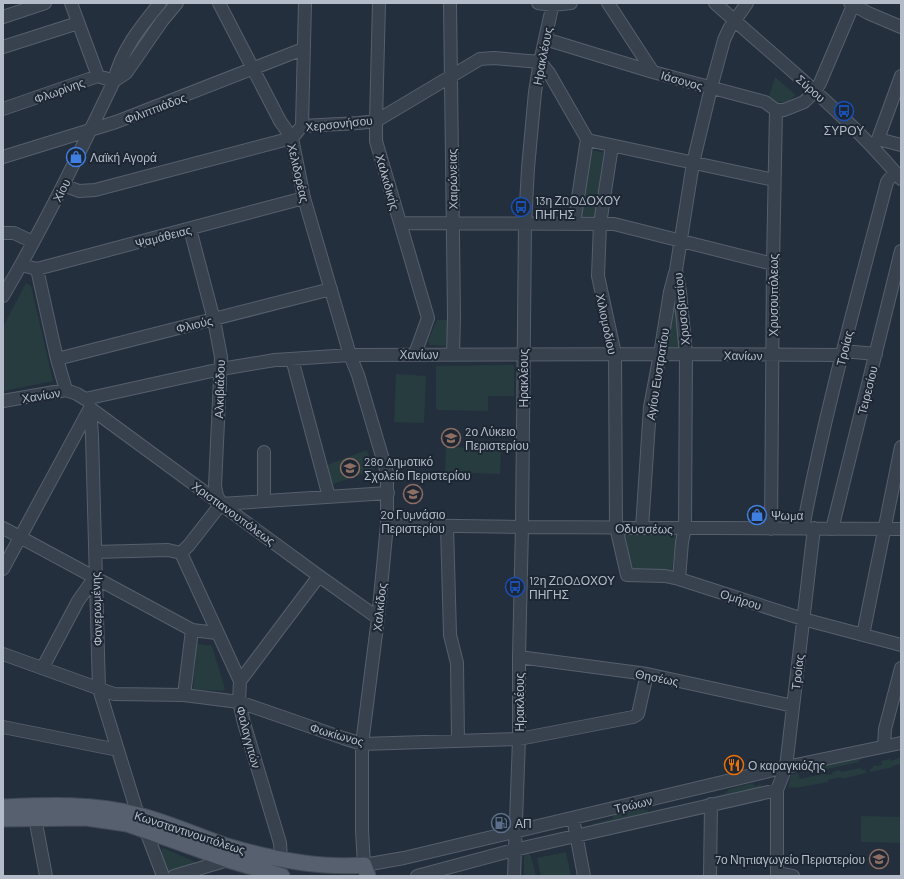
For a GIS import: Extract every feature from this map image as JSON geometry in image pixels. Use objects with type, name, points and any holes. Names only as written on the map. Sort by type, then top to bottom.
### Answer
[{"type":"main road","name":"Κωνσταντινουπόλεως","points":[[3,807],[88,806],[109,808],[138,815],[228,846],[282,860],[359,871]]},
{"type":"main road","name":"Κωνσταντινουπόλεως","points":[[3,819],[68,817],[107,820],[127,824],[228,860],[251,872],[283,875]]},
{"type":"street","points":[[3,17],[45,3]]},
{"type":"street","points":[[71,3],[98,76]]},
{"type":"street","name":"Χίου","points":[[114,81],[126,73],[162,21],[177,3]]},
{"type":"street","name":"Χελιδορέας","points":[[219,3],[280,121],[292,138],[304,198],[350,355]]},
{"type":"street","points":[[302,126],[305,3]]},
{"type":"street","name":"Χαλκιδικής","points":[[379,3],[376,141],[428,318],[415,354]]},
{"type":"street","name":"Χαιρώνειας","points":[[450,3],[453,354]]},
{"type":"street","points":[[538,3],[571,3]]},
{"type":"street","points":[[608,3],[653,72]]},
{"type":"street","name":"Σύρου","points":[[715,3],[843,116],[876,143],[898,175]]},
{"type":"street","name":"Χρυσοβιτσίου","points":[[679,579],[682,542],[685,528],[686,354],[680,292],[676,270],[693,164],[711,88],[724,40],[734,20],[747,3]]},
{"type":"street","name":"Ηρακλέους","points":[[514,876],[519,739],[525,224],[528,161],[535,92],[553,4]]},
{"type":"street","points":[[776,110],[784,110],[804,102],[815,91],[820,83],[852,4],[868,13],[901,27]]},
{"type":"street","points":[[152,6],[162,21]]},
{"type":"street","name":"Χίου","points":[[3,296],[21,265],[91,129],[114,81],[117,68],[152,6]]},
{"type":"street","points":[[3,47],[78,23]]},
{"type":"street","name":"Ιάσονος","points":[[545,39],[653,72],[765,102],[776,110]]},
{"type":"street","name":"Φιλιππιάδος","points":[[3,157],[116,122],[253,70],[303,49]]},
{"type":"street","name":"Χερσονήσου","points":[[63,185],[79,191],[94,190],[292,138],[302,126],[376,121],[480,59],[494,58],[540,62]]},
{"type":"street","points":[[540,62],[549,72],[587,139],[574,224]]},
{"type":"street","name":"Φλωρίνης","points":[[3,109],[98,76],[114,81]]},
{"type":"street","points":[[901,76],[899,90],[876,143],[901,145]]},
{"type":"street","name":"Χρυσουπόλεως","points":[[771,529],[776,110]]},
{"type":"street","points":[[587,139],[693,164],[774,180]]},
{"type":"street","name":"Χιλιομοδίου","points":[[612,146],[600,224],[598,276],[601,296],[615,354],[616,528]]},
{"type":"street","name":"Τροίας","points":[[777,790],[786,767],[804,619],[808,528],[813,472],[842,353],[887,182],[898,175]]},
{"type":"street","name":"Ψαμάθειας","points":[[21,265],[37,269],[304,198]]},
{"type":"street","points":[[400,223],[614,224],[773,264]]},
{"type":"street","name":"Αλκιβιάδου","points":[[190,229],[214,320],[221,357],[215,486],[217,496],[221,504]]},
{"type":"street","points":[[3,233],[14,233],[33,242]]},
{"type":"street","name":"Τειρεσίου","points":[[832,529],[901,251]]},
{"type":"street","points":[[37,269],[57,359],[66,390]]},
{"type":"street","name":"Αγίου Ευστρατίου","points":[[642,528],[650,407],[670,292],[676,270]]},
{"type":"street","name":"Φλιούς","points":[[57,359],[331,289]]},
{"type":"street","name":"Χανίων","points":[[3,401],[66,390],[77,394],[88,403],[221,369],[275,360],[350,355],[876,354]]},
{"type":"street","name":"Χαλκίδος","points":[[350,355],[358,375],[387,473],[388,493],[387,525],[378,618],[362,744],[362,830],[359,871]]},
{"type":"street","points":[[292,359],[329,497]]},
{"type":"street","points":[[3,569],[88,403]]},
{"type":"street","name":"Χριστιανουπόλεως","points":[[88,403],[221,504],[378,618]]},
{"type":"street","name":"Φανερωμένης","points":[[88,403],[95,552],[99,689],[138,815]]},
{"type":"street","points":[[863,635],[901,447]]},
{"type":"street","points":[[264,452],[264,501]]},
{"type":"street","points":[[95,552],[168,550],[181,553],[221,504],[388,493]]},
{"type":"street","name":"Οδυσσέως","points":[[387,525],[616,528],[901,529]]},
{"type":"street","points":[[447,526],[450,635],[457,662],[458,741]]},
{"type":"street","points":[[3,528],[192,630],[217,633]]},
{"type":"street","name":"Ομήρου","points":[[616,528],[627,575],[666,576],[679,579],[804,619],[901,645]]},
{"type":"street","name":"Φαλαγγιτών","points":[[181,553],[240,681],[239,702],[280,842],[282,860]]},
{"type":"street","points":[[240,681],[319,576]]},
{"type":"street","points":[[43,667],[78,601],[95,577]]},
{"type":"street","points":[[184,695],[192,630]]},
{"type":"street","name":"Φωκίωνος","points":[[3,654],[43,667],[114,694],[184,695],[239,702],[362,744],[519,739],[633,717],[638,714],[647,674]]},
{"type":"street","name":"Θησέως","points":[[519,657],[647,674],[793,706]]},
{"type":"street","points":[[884,746],[885,729],[901,668]]},
{"type":"street","points":[[3,727],[118,750]]},
{"type":"street","name":"Τρώων","points":[[359,871],[404,858],[786,767],[901,743]]},
{"type":"street","points":[[777,790],[778,874],[793,876]]},
{"type":"street","name":"Τρώων","points":[[417,876],[514,850],[777,790]]},
{"type":"street","points":[[710,876],[711,804]]},
{"type":"street","points":[[35,818],[46,876]]},
{"type":"street","points":[[573,818],[584,876]]},
{"type":"street","points":[[146,831],[163,876]]},
{"type":"street","points":[[174,876],[228,860]]},
{"type":"green space","points":[[775,77],[796,95],[786,103],[778,102],[769,97]]},
{"type":"green space","points":[[591,150],[606,153],[597,219],[581,217]]},
{"type":"green space","points":[[26,283],[31,286],[53,381],[3,391],[3,327]]},
{"type":"green space","points":[[675,291],[679,349],[667,349]]},
{"type":"green space","points":[[437,320],[448,320],[446,346],[429,345],[428,341]]},
{"type":"green space","points":[[514,365],[514,396],[488,396],[488,411],[438,410],[436,408],[436,366]]},
{"type":"green space","points":[[396,374],[426,376],[424,423],[394,422]]},
{"type":"green space","points":[[446,447],[501,448],[500,474],[445,472]]},
{"type":"green space","points":[[367,450],[374,470],[333,484],[327,465]]},
{"type":"green space","points":[[625,534],[676,535],[672,571],[633,570]]},
{"type":"green space","points":[[197,644],[212,646],[225,689],[222,691],[193,689]]},
{"type":"green space","points":[[862,755],[863,759],[859,760],[859,762],[803,773],[802,768]]},
{"type":"green space","points":[[901,757],[901,764],[870,772],[870,769],[873,768],[873,766],[882,765],[881,761],[891,759],[891,761]]},
{"type":"green space","points":[[861,768],[861,770],[865,769],[866,773],[842,779],[842,777],[828,780],[828,782],[788,788],[791,775],[798,773],[800,779],[826,773],[827,775],[833,774],[832,772],[840,770],[841,772]]},
{"type":"green space","points":[[753,783],[754,786],[761,784],[760,788],[702,802],[701,800],[726,793],[729,789]]},
{"type":"green space","points":[[644,808],[644,811],[647,810],[648,814],[593,827],[592,824],[612,819],[614,815]]},
{"type":"green space","points":[[861,816],[901,817],[901,843],[861,842]]},
{"type":"green space","points":[[163,848],[199,864],[170,874],[167,871],[161,852]]},
{"type":"green space","points":[[566,852],[571,876],[541,876],[537,858]]},
{"type":"green space","points":[[524,854],[530,854],[536,876],[524,876]]},
{"type":"place","name":"ΣΥΡΟΥ","points":[[844,111]]},
{"type":"place","name":"Λαϊκή Αγορά","points":[[76,157]]},
{"type":"place","name":"13η ΖΩΟΔΟΧΟΥ ΠΗΓΗΣ","points":[[521,207]]},
{"type":"place","name":"2ο Λύκειο Περιστερίου","points":[[451,438]]},
{"type":"place","name":"28ο Δημοτικό Σχολείο Περιστερίου","points":[[350,468]]},
{"type":"place","name":"2ο Γυμνάσιο Περιστερίου","points":[[413,494]]},
{"type":"place","name":"Ψωμα","points":[[757,515]]},
{"type":"place","name":"12η ΖΩΟΔΟΧΟΥ ΠΗΓΗΣ","points":[[515,587]]},
{"type":"place","name":"Ο καραγκιόζης","points":[[734,765]]},
{"type":"place","name":"ΑΠ","points":[[501,823]]},
{"type":"place","name":"7ο Νηπιαγωγείο Περιστερίου","points":[[879,859]]}]
